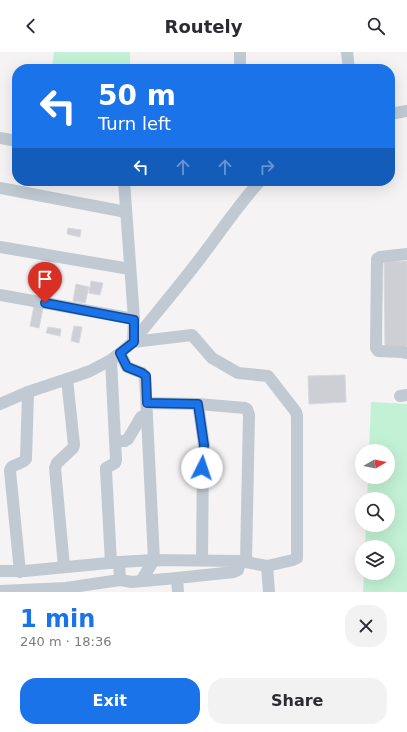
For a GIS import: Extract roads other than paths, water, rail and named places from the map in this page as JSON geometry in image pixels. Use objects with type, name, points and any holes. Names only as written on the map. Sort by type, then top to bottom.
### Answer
[{"type":"street","points":[[240,52],[240,64]]},
{"type":"street","points":[[348,52],[349,64]]},
{"type":"street","points":[[395,113],[407,111]]},
{"type":"street","points":[[0,138],[12,141]]},
{"type":"street","points":[[124,186],[134,320],[134,342]]},
{"type":"street","points":[[248,186],[249,194]]},
{"type":"street","points":[[0,404],[28,392],[90,371],[116,356],[134,342],[256,186]]},
{"type":"street","points":[[0,188],[126,212]]},
{"type":"street","points":[[0,247],[130,269]]},
{"type":"street","points":[[407,254],[380,257],[377,259],[376,348],[378,350],[407,353]]},
{"type":"street","points":[[0,295],[134,320]]},
{"type":"street","points":[[0,571],[20,572],[154,560],[243,561],[267,566],[297,558],[297,416],[294,409],[268,376],[238,373],[212,358],[192,335],[134,342]]},
{"type":"street","points":[[116,356],[127,367],[146,376],[154,560],[131,584]]},
{"type":"street","points":[[116,356],[116,462],[107,467],[106,470],[115,563],[131,584]]},
{"type":"street","points":[[64,567],[55,468],[57,463],[74,446],[67,379]]},
{"type":"street","points":[[20,572],[10,468],[11,466],[24,462],[26,459],[28,392]]},
{"type":"street","points":[[0,591],[131,584],[234,572],[238,570],[243,561],[248,410],[245,408],[198,404],[147,409],[128,439],[126,441],[116,441]]},
{"type":"street","points":[[198,404],[204,445],[202,560]]},
{"type":"street","points":[[267,566],[269,592]]},
{"type":"street","points":[[177,578],[178,592]]}]
